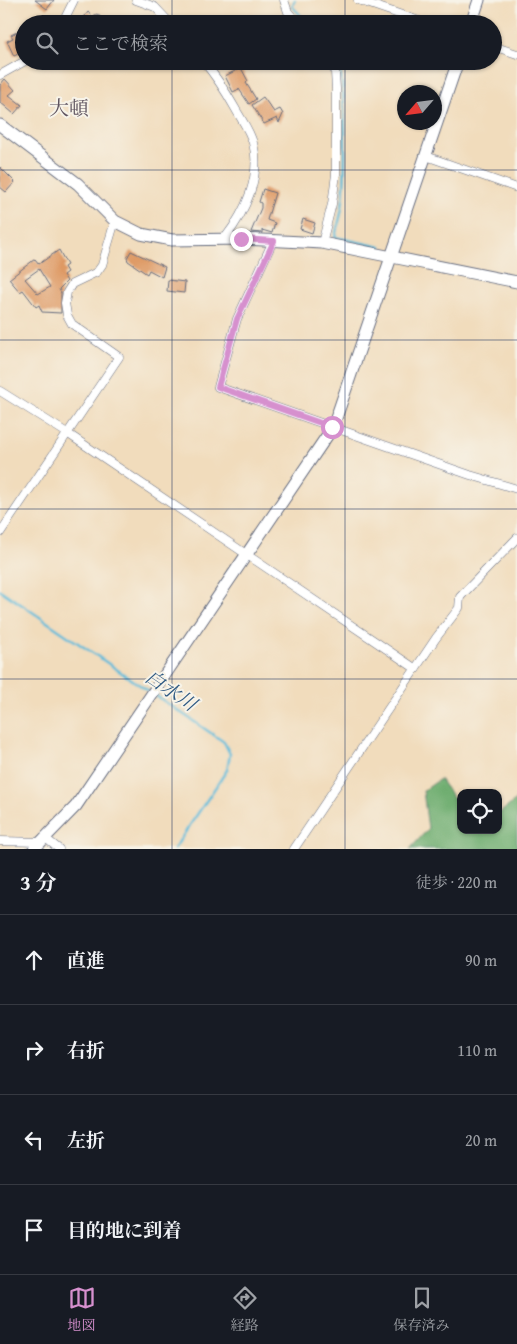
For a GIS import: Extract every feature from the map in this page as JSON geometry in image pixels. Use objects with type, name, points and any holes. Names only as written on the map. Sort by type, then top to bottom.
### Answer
[{"type":"street","points":[[66,15],[74,0]]},
{"type":"street","points":[[136,0],[155,7],[162,15]]},
{"type":"street","points":[[284,0],[291,15]]},
{"type":"street","points":[[358,0],[402,15]]},
{"type":"street","points":[[474,15],[479,0]]},
{"type":"street","points":[[502,49],[517,54]]},
{"type":"street","points":[[0,76],[15,67]]},
{"type":"street","points":[[211,70],[244,124],[252,141],[255,156],[252,187],[246,204],[239,220],[225,238]]},
{"type":"street","points":[[322,243],[332,204],[336,174],[336,89],[334,70]]},
{"type":"street","points":[[39,843],[76,806],[248,555],[332,427],[455,70]]},
{"type":"street","points":[[0,125],[78,184],[115,221],[129,230],[156,238],[225,238],[322,243],[517,282]]},
{"type":"street","points":[[426,156],[517,188]]},
{"type":"street","points":[[0,533],[119,357],[72,324],[67,315],[65,304],[67,292],[72,284],[97,272],[102,265],[115,221]]},
{"type":"street","points":[[274,241],[237,319],[218,387],[470,475],[517,489]]},
{"type":"street","points":[[0,391],[67,433],[416,669]]},
{"type":"street","points":[[294,849],[459,608],[460,598],[517,538]]},
{"type":"street","points":[[0,841],[39,843],[60,849]]},
{"type":"green space","points":[[440,779],[457,803],[457,834],[502,834],[502,811],[515,801],[517,797],[517,849],[410,849],[428,829],[423,791]]},
{"type":"building","points":[[35,0],[54,0],[47,9]]},
{"type":"building","points":[[15,33],[14,56],[7,41],[13,38],[11,35]]},
{"type":"building","points":[[237,70],[242,70],[248,81],[246,83],[256,99],[249,104],[239,89],[233,92],[225,76]]},
{"type":"building","points":[[5,79],[15,90],[9,95],[22,105],[14,114],[0,102],[0,85]]},
{"type":"building","points":[[263,97],[274,112],[280,109],[283,114],[279,123],[277,118],[264,124],[252,105]]},
{"type":"building","points":[[0,167],[15,182],[6,192],[0,187]]},
{"type":"building","points":[[263,189],[275,193],[267,220],[275,223],[272,233],[262,230],[262,233],[251,232],[261,208],[261,203],[259,202]]},
{"type":"building","points":[[303,219],[315,223],[312,233],[300,229]]},
{"type":"building","points":[[59,250],[67,265],[64,267],[67,272],[63,275],[67,281],[59,289],[61,293],[61,313],[42,312],[39,305],[36,307],[23,290],[20,292],[9,279],[35,259],[39,264]],"holes":[[[39,269],[50,287],[38,294],[25,279]]]},
{"type":"building","points":[[131,251],[165,267],[162,277],[149,270],[147,274],[128,261],[127,258]]},
{"type":"building","points":[[168,280],[185,282],[184,293],[167,291]]},
{"type":"waterway","points":[[295,0],[292,6],[300,15]]},
{"type":"waterway","points":[[339,70],[343,89],[345,155],[342,207],[335,237],[381,247]]},
{"type":"waterway","name":"白水川","points":[[0,590],[150,692]]},
{"type":"waterway","name":"白水川","points":[[155,695],[224,742],[230,754],[227,770],[174,849]]},
{"type":"district","name":"大頓","points":[[69,108]]},
{"type":"route","points":[[241,239],[274,241],[237,319],[218,387],[332,427]]}]
